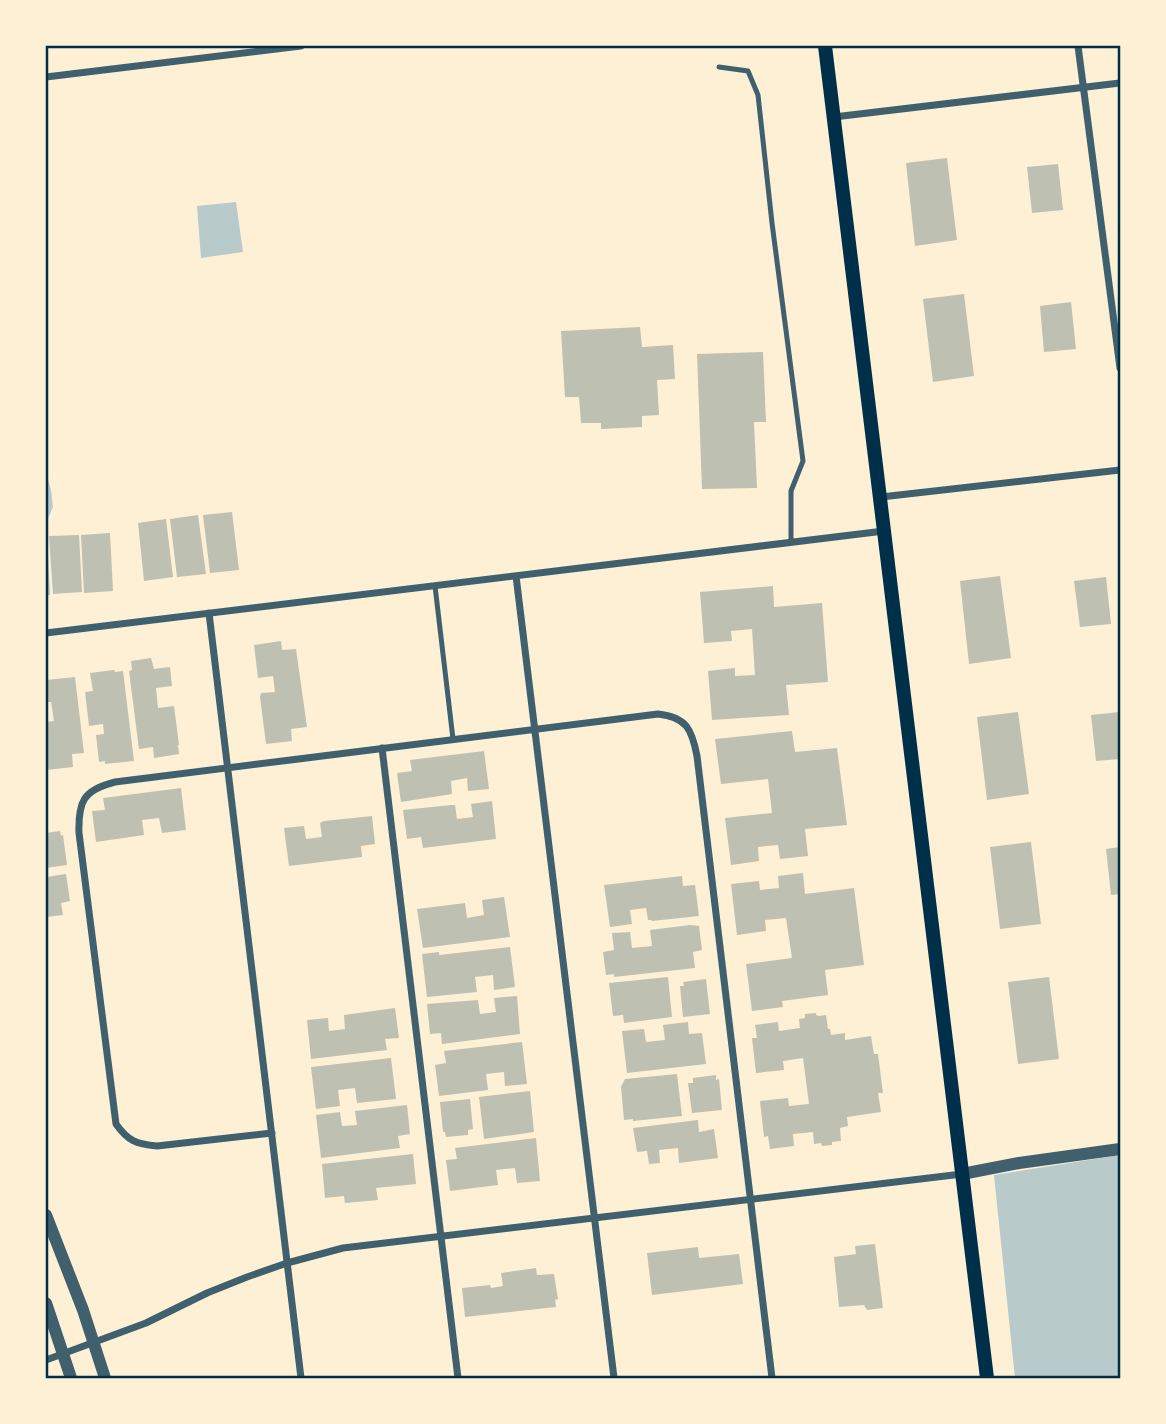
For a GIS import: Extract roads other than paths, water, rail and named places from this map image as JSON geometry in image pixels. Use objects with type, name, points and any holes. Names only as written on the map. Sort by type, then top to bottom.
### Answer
[{"type":"main road","points":[[825,46],[987,1378]]},
{"type":"street","points":[[46,77],[301,46]]},
{"type":"street","points":[[1078,46],[1121,368]]},
{"type":"street","points":[[834,117],[1121,83]]},
{"type":"street","points":[[881,497],[1121,470]]},
{"type":"street","points":[[46,634],[885,531]]},
{"type":"street","points":[[516,576],[614,1378]]},
{"type":"street","points":[[209,613],[302,1378]]},
{"type":"street","points":[[272,1133],[156,1146],[140,1145],[125,1137],[116,1124],[79,817],[82,803],[89,792],[115,782],[658,714],[671,715],[684,722],[693,735],[697,756],[772,1378]]},
{"type":"street","points":[[382,748],[458,1378]]},
{"type":"street","points":[[46,1360],[146,1323],[207,1293],[288,1263],[343,1248],[962,1174],[1121,1149]]},
{"type":"street","points":[[46,1216],[105,1378]]},
{"type":"street","points":[[46,1303],[71,1378]]},
{"type":"lane","points":[[719,67],[748,71],[758,95],[803,461],[791,491],[792,542]]},
{"type":"lane","points":[[435,586],[453,739]]}]
